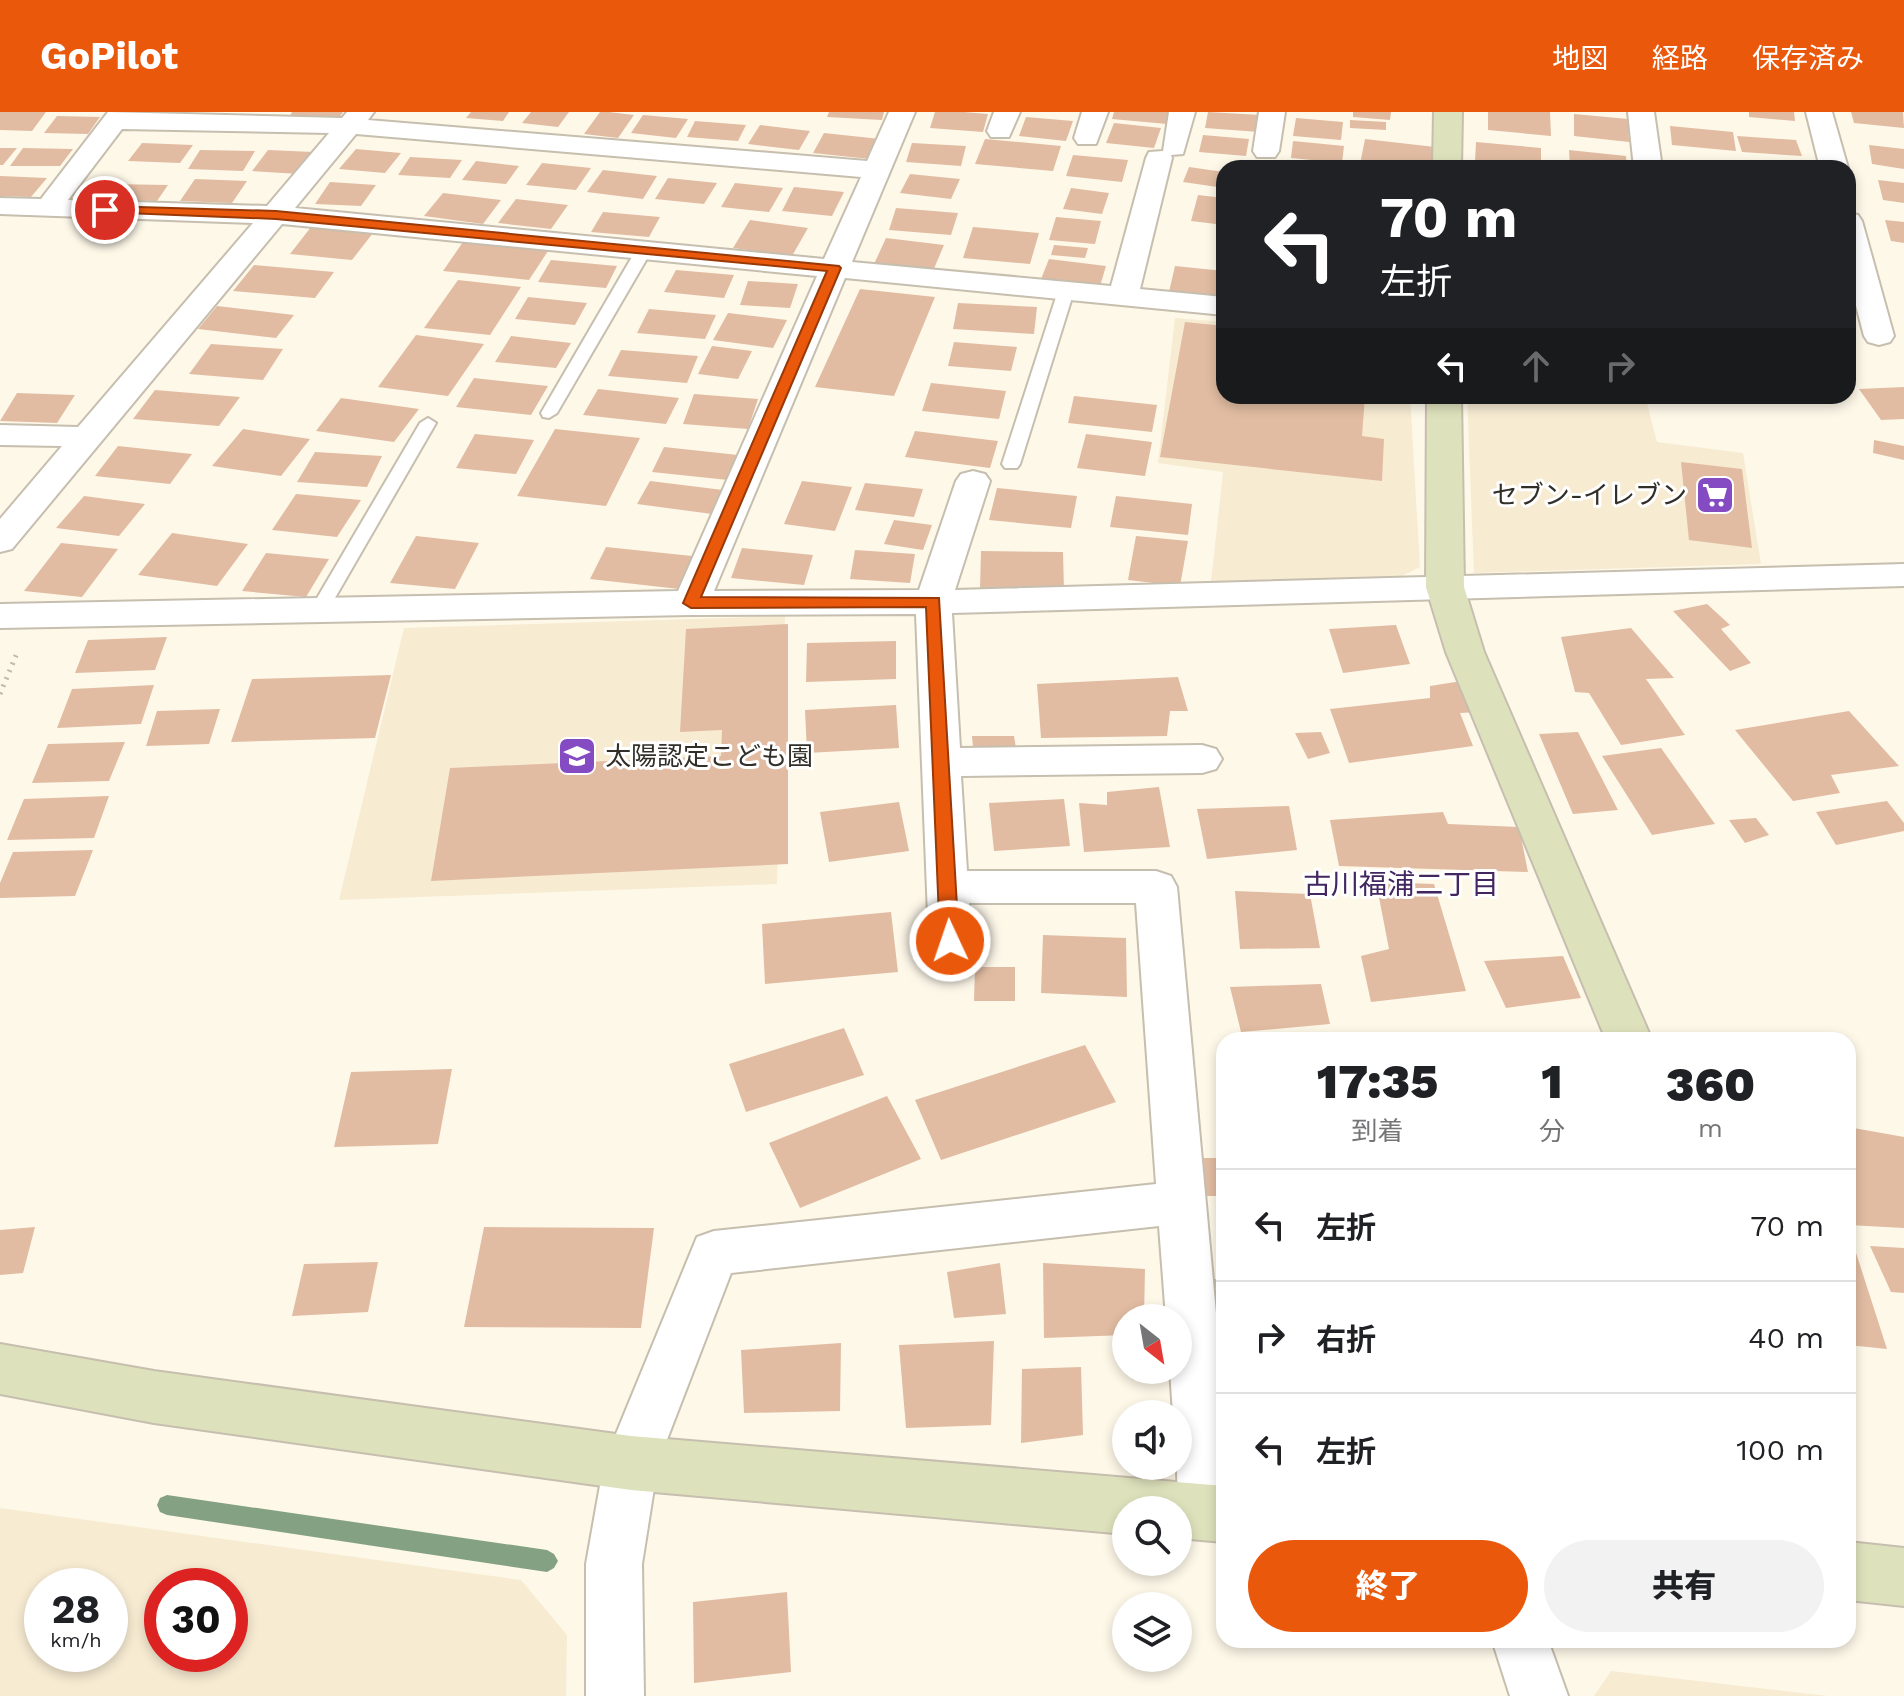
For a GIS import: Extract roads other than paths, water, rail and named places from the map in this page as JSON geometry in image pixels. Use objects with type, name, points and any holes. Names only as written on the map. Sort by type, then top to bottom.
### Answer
[{"type":"street","points":[[691,603],[902,112]]},
{"type":"street","points":[[1123,296],[1166,153],[1182,112]]},
{"type":"street","points":[[1266,151],[1272,112]]},
{"type":"street","points":[[1447,160],[1448,112]]},
{"type":"street","points":[[1641,112],[1647,160]]},
{"type":"street","points":[[1819,112],[1832,160]]},
{"type":"street","points":[[48,208],[118,117],[355,119],[877,170]]},
{"type":"street","points":[[7,524],[88,437],[355,119]]},
{"type":"street","points":[[0,206],[276,215],[1216,305]]},
{"type":"street","points":[[1856,243],[1891,337],[1856,334]]},
{"type":"street","points":[[1444,404],[1445,587],[1465,652],[1626,1032]]},
{"type":"street","points":[[0,435],[88,437]]},
{"type":"street","points":[[950,941],[933,602],[973,481]]},
{"type":"street","points":[[0,616],[691,603],[933,602],[1904,575]]},
{"type":"street","points":[[941,762],[1202,759]]},
{"type":"street","points":[[0,1369],[154,1397],[631,1463],[1216,1513],[1182,1202],[1156,887],[947,887]]},
{"type":"street","points":[[615,1696],[614,1564],[631,1463],[714,1253],[1182,1202]]},
{"type":"street","points":[[1523,1648],[1539,1696]]},
{"type":"lane","points":[[549,413],[644,250]]},
{"type":"lane","points":[[1011,464],[1066,291]]},
{"type":"lane","points":[[319,610],[428,423]]},
{"type":"waterway","points":[[167,1505],[547,1561]]},
{"type":"place","name":"セブン-イレブン","points":[[1715,495]]},
{"type":"place","name":"太陽認定こども園","points":[[577,756]]},
{"type":"district","name":"古川福浦二丁目","points":[[1401,884]]}]
